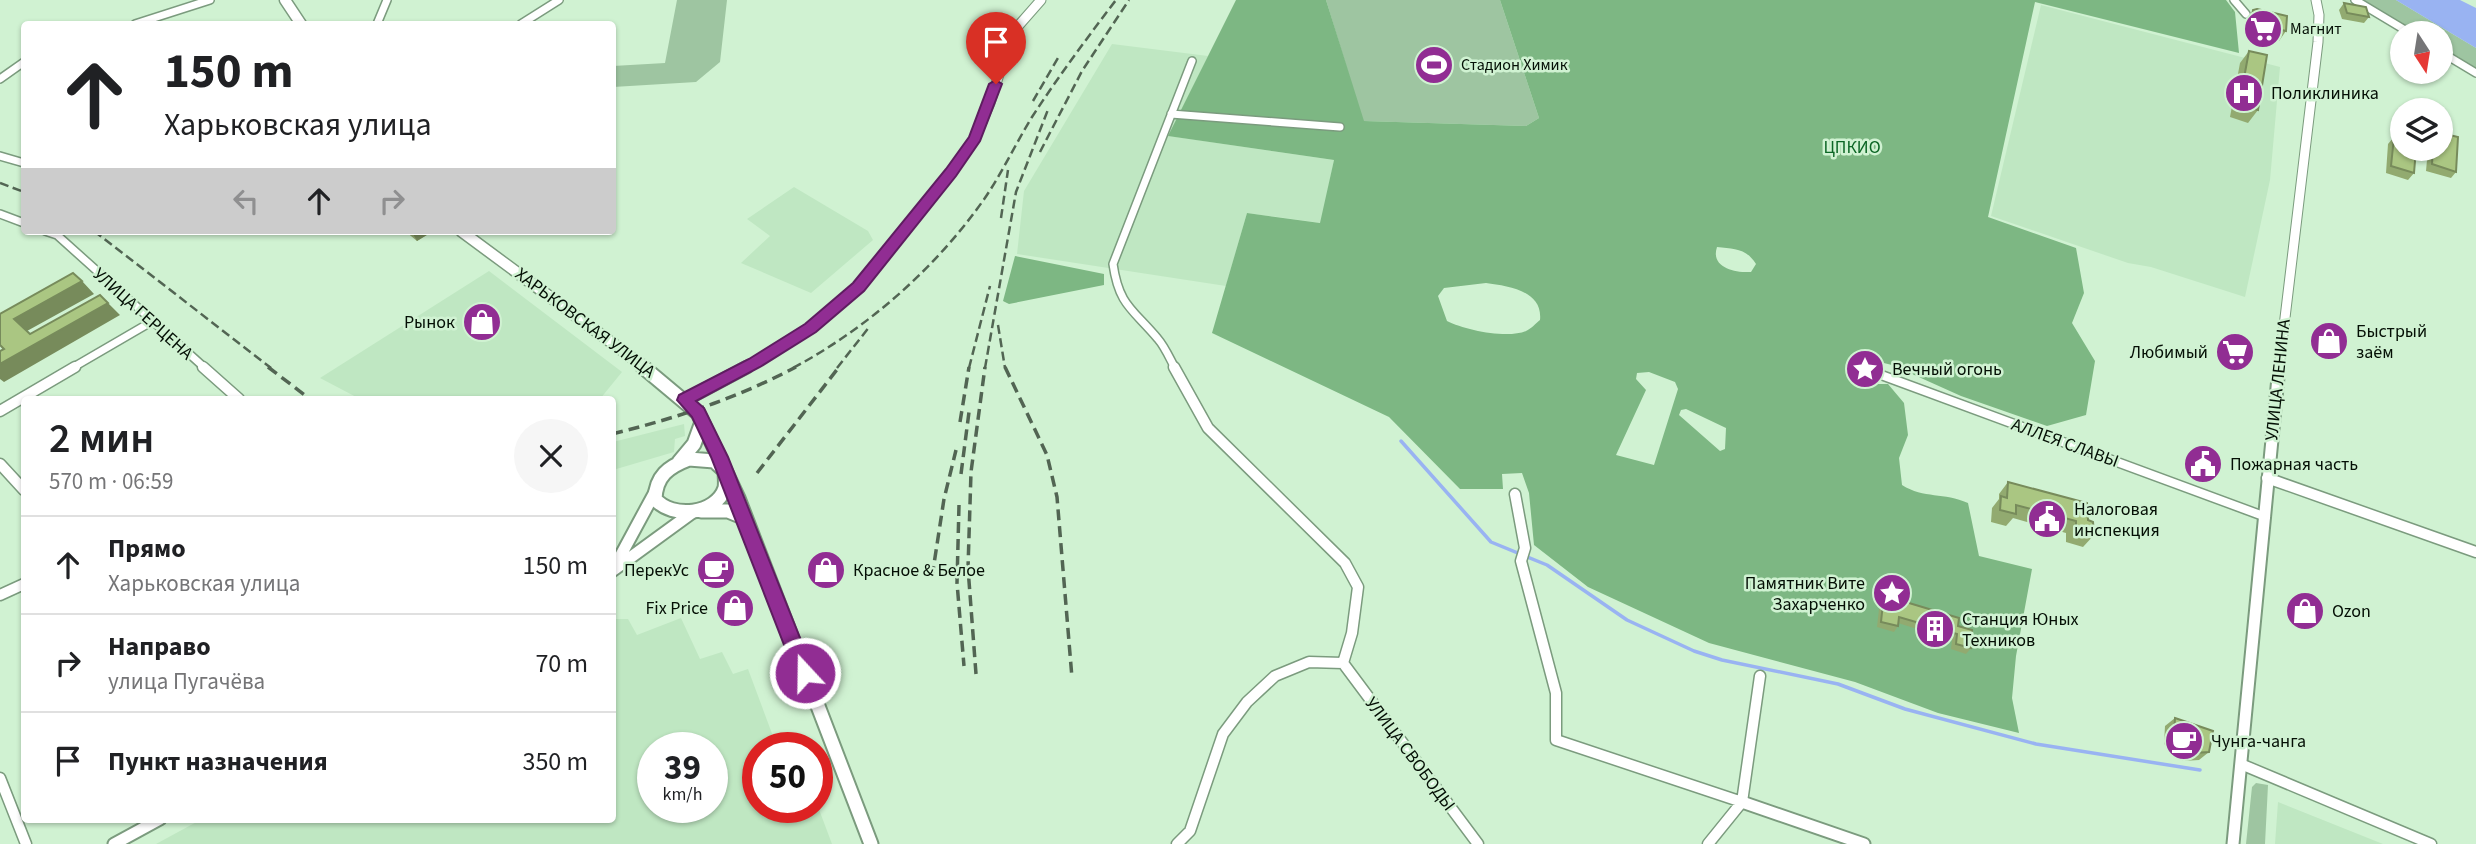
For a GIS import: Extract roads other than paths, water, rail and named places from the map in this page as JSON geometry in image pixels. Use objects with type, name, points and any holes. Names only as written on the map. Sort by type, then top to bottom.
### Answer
[{"type":"main road","points":[[285,0],[299,21]]},
{"type":"main road","name":"ХАРЬКОВСКАЯ УЛИЦА","points":[[466,235],[591,326],[698,413],[745,518],[871,844]]},
{"type":"main road","points":[[702,422],[694,444],[679,462],[662,475],[655,492],[660,505],[674,513],[722,509],[745,518]]},
{"type":"main road","points":[[679,462],[707,458],[720,465],[724,471],[726,484],[719,497],[695,512]]},
{"type":"street","points":[[144,21],[210,0]]},
{"type":"street","points":[[378,21],[387,0]]},
{"type":"street","points":[[526,21],[559,0]]},
{"type":"street","points":[[685,400],[754,363],[811,328],[858,287],[935,193],[975,138],[990,103],[1012,33],[1041,0]]},
{"type":"street","points":[[2234,0],[2246,14]]},
{"type":"street","name":"УЛИЦА ЛЕНИНА","points":[[2233,844],[2243,765],[2266,517],[2267,478],[2318,42],[2319,15],[2316,0]]},
{"type":"street","points":[[2355,0],[2390,21]]},
{"type":"street","points":[[2454,60],[2476,73]]},
{"type":"street","points":[[1177,844],[1189,831],[1223,734],[1247,702],[1275,676],[1309,662],[1343,663],[1352,633],[1357,587],[1354,576],[1345,563],[1208,428],[1160,341],[1126,306],[1116,287],[1114,264],[1192,61]]},
{"type":"street","points":[[0,79],[21,64]]},
{"type":"street","points":[[1171,114],[1340,127]]},
{"type":"street","points":[[0,156],[21,162]]},
{"type":"street","points":[[0,214],[21,222]]},
{"type":"street","name":"УЛИЦА ГЕРЦЕНА","points":[[55,235],[236,396]]},
{"type":"street","points":[[25,396],[151,322]]},
{"type":"street","name":"АЛЛЕЯ СЛАВЫ","points":[[1865,369],[2266,517]]},
{"type":"street","points":[[0,411],[21,399]]},
{"type":"street","points":[[0,464],[21,487]]},
{"type":"street","points":[[2267,478],[2476,552]]},
{"type":"street","points":[[616,564],[655,492]]},
{"type":"street","points":[[1515,494],[1524,548],[1521,561],[1556,693],[1556,740],[1864,844]]},
{"type":"street","points":[[616,568],[695,512]]},
{"type":"street","points":[[0,594],[21,585]]},
{"type":"street","name":"УЛИЦА СВОБОДЫ","points":[[1343,663],[1478,844]]},
{"type":"street","points":[[1708,844],[1742,802],[1760,676]]},
{"type":"street","points":[[2243,765],[2431,844]]},
{"type":"street","points":[[0,778],[26,844]]},
{"type":"street","points":[[114,844],[153,823]]},
{"type":"water","points":[[2396,0],[2460,0],[2476,8],[2476,48],[2454,35],[2454,21],[2431,21]]},
{"type":"waterway","points":[[1401,441],[1491,542],[1547,565],[1627,620],[1694,651],[1722,660],[1838,684],[1905,709],[2036,744],[2200,770]]},
{"type":"railway","points":[[793,368],[870,318],[894,299],[938,256],[977,209],[1042,102],[1116,0]]},
{"type":"railway","points":[[1040,152],[1082,71],[1129,0]]},
{"type":"railway","points":[[1033,101],[1058,58]]},
{"type":"railway","points":[[985,368],[1016,192],[1049,107]]},
{"type":"railway","points":[[1001,218],[1008,170]]},
{"type":"railway","points":[[0,183],[21,191]]},
{"type":"railway","points":[[99,235],[271,368]]},
{"type":"railway","points":[[969,368],[990,286]]},
{"type":"railway","points":[[998,325],[1005,368]]},
{"type":"railway","points":[[837,368],[870,326]]},
{"type":"railway","points":[[268,367],[306,396]]},
{"type":"railway","points":[[616,433],[706,406],[796,367]]},
{"type":"railway","points":[[757,473],[839,367]]},
{"type":"railway","points":[[960,422],[969,367]]},
{"type":"railway","points":[[976,674],[968,568],[971,472],[985,367]]},
{"type":"railway","points":[[1005,367],[1047,455],[1057,497],[1072,678]]},
{"type":"railway","points":[[961,474],[969,412]]},
{"type":"railway","points":[[932,577],[944,499],[956,450]]},
{"type":"railway","points":[[959,505],[957,583],[964,666]]},
{"type":"place","name":"Магнит","points":[[2263,29]]},
{"type":"place","name":"Стадион Химик","points":[[1434,65]]},
{"type":"place","name":"Поликлиника","points":[[2244,93]]},
{"type":"place","name":"Рынок","points":[[482,322]]},
{"type":"place","name":"Быстрый заём","points":[[2329,341]]},
{"type":"place","name":"Любимый","points":[[2235,352]]},
{"type":"place","name":"Вечный огонь","points":[[1865,369]]},
{"type":"place","name":"Пожарная часть","points":[[2203,464]]},
{"type":"place","name":"Налоговая инспекция","points":[[2047,519]]},
{"type":"place","name":"ПерекУс","points":[[716,570]]},
{"type":"place","name":"Красное & Белое","points":[[826,570]]},
{"type":"place","name":"Памятник Вите Захарченко","points":[[1892,593]]},
{"type":"place","name":"Fix Price","points":[[735,608]]},
{"type":"place","name":"Ozon","points":[[2305,611]]},
{"type":"place","name":"Станция Юных Техников","points":[[1935,629]]},
{"type":"place","name":"Чунга-чанга","points":[[2184,741]]},
{"type":"park label","name":"ЦПКИО","points":[[1852,147]]}]
